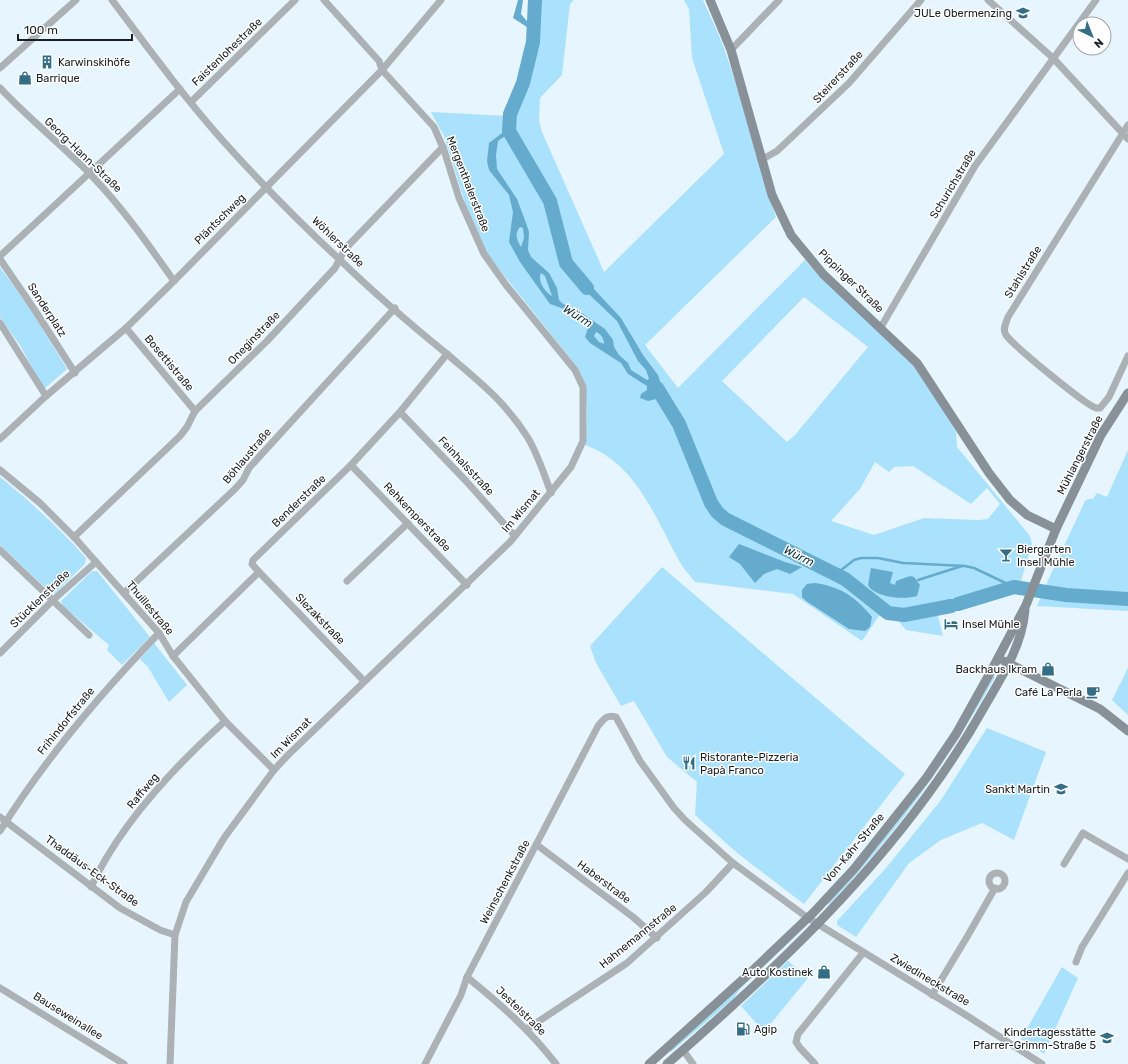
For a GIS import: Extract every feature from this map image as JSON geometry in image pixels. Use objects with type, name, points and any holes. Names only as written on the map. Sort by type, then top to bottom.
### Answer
[{"type":"main road","name":"Pippinger Straße","points":[[710,0],[731,50],[772,196],[791,235],[823,274],[918,363],[988,473],[1010,500],[1028,515],[1056,529]]},
{"type":"main road","name":"Mühlangerstraße","points":[[1056,529],[1101,435],[1128,393]]},
{"type":"main road","name":"Von-Kahr-Straße","points":[[649,1064],[746,978],[808,918],[854,869],[927,777],[959,729],[1026,605],[1056,529]]},
{"type":"main road","name":"Von-Kahr-Straße","points":[[667,1064],[729,1011],[818,924],[879,858],[915,812],[970,734],[1009,664],[1023,627],[1026,605]]},
{"type":"main road","points":[[998,658],[1100,709],[1128,731]]},
{"type":"street","points":[[0,68],[76,0]]},
{"type":"street","name":"Wöhlerstraße","points":[[112,0],[180,89],[224,142],[267,187],[339,260],[480,381],[506,408],[528,438],[540,463],[551,493]]},
{"type":"street","name":"Faistenlohestraße","points":[[191,102],[295,0]]},
{"type":"street","name":"Mergenthalerstraße","points":[[324,0],[379,61],[382,70],[434,128],[443,147],[459,198],[484,254],[506,285],[570,364],[583,387],[583,441],[571,467],[551,493]]},
{"type":"street","name":"Pläntschweg","points":[[0,439],[46,396],[75,373],[126,328],[174,281],[382,70],[441,0]]},
{"type":"street","points":[[731,50],[778,0]]},
{"type":"street","name":"Steirerstraße","points":[[761,160],[777,151],[849,83],[921,0]]},
{"type":"street","points":[[988,0],[1052,58],[1128,139]]},
{"type":"street","name":"Schurichstraße","points":[[881,328],[975,166],[1052,58],[1096,0]]},
{"type":"street","name":"Georg-Hann-Straße","points":[[0,88],[27,116],[90,174],[119,205],[174,281]]},
{"type":"street","name":"Faistenlohestraße","points":[[0,256],[180,89]]},
{"type":"street","name":"Stahlstraße","points":[[1128,125],[1004,326],[1005,334],[1013,343],[1068,388],[1096,408],[1100,408],[1109,397],[1128,356]]},
{"type":"street","name":"Oneginstraße","points":[[74,537],[180,436],[187,428],[195,411],[267,340],[335,268],[350,243],[443,147]]},
{"type":"street","name":"Sanderplatz","points":[[0,259],[75,373]]},
{"type":"street","name":"Böhlaustraße","points":[[124,593],[235,490],[243,480],[249,468],[394,308]]},
{"type":"street","points":[[0,323],[46,396]]},
{"type":"street","name":"Bosettistraße","points":[[126,328],[195,411]]},
{"type":"street","name":"Benderstraße","points":[[259,572],[252,564],[253,560],[351,465],[400,412],[447,354]]},
{"type":"street","name":"Feinhalsstraße","points":[[400,412],[466,481],[515,536]]},
{"type":"street","name":"Rehkemperstraße","points":[[351,465],[467,584]]},
{"type":"street","name":"Thuillestraße","points":[[0,470],[40,503],[74,537],[159,634],[173,656],[226,721],[274,770]]},
{"type":"street","name":"Im Wismat","points":[[170,1064],[176,935],[186,902],[224,838],[274,770],[515,536],[551,493]]},
{"type":"street","points":[[347,581],[408,524]]},
{"type":"street","points":[[0,550],[90,635]]},
{"type":"street","name":"Stücklenstraße","points":[[0,653],[54,600],[96,562]]},
{"type":"street","points":[[173,656],[259,572]]},
{"type":"street","name":"Slezakstraße","points":[[259,572],[364,681]]},
{"type":"street","name":"Frihindorfstraße","points":[[0,831],[3,820],[78,722],[119,674],[159,634]]},
{"type":"street","name":"Zwiedineckstraße","points":[[611,716],[616,717],[640,761],[674,808],[685,820],[733,863],[808,918],[1041,1063]]},
{"type":"street","name":"Weinschenkstraße","points":[[425,1064],[461,995],[467,977],[598,726],[604,718],[611,716]]},
{"type":"street","name":"Raffweg","points":[[91,887],[100,867],[114,845],[144,806],[193,750],[226,721]]},
{"type":"street","name":"Thaddäus-Eck-Straße","points":[[3,820],[91,887],[127,911],[160,930],[176,935]]},
{"type":"street","points":[[1064,864],[1083,833],[1128,859]]},
{"type":"street","name":"Haberstraße","points":[[537,845],[633,917],[656,938]]},
{"type":"street","name":"Hahnemannstraße","points":[[527,1030],[627,963],[706,892],[733,863]]},
{"type":"street","points":[[1076,962],[1082,947],[1128,873]]},
{"type":"street","points":[[932,995],[967,938],[995,888]]},
{"type":"street","points":[[815,1064],[796,1042],[798,1034],[863,953]]},
{"type":"street","name":"Jestelstraße","points":[[467,977],[498,1002],[527,1030],[556,1064]]},
{"type":"street","name":"Bauseweinallee","points":[[0,988],[124,1064]]},
{"type":"street","points":[[683,1050],[692,1064]]},
{"type":"shaded area","points":[[518,0],[523,0],[521,14],[530,25],[530,29],[513,18]]},
{"type":"shaded area","points":[[534,0],[574,0],[570,4],[562,75],[540,98],[539,120],[542,132],[604,272],[724,154],[692,58],[689,9],[684,0],[703,0],[722,42],[776,217],[645,345],[678,388],[805,260],[818,275],[908,358],[931,390],[956,432],[957,447],[1030,536],[1032,544],[1017,594],[989,596],[937,612],[943,636],[906,630],[896,618],[879,616],[862,641],[793,594],[695,582],[681,564],[651,507],[630,477],[617,464],[602,453],[585,445],[587,425],[586,406],[584,387],[578,368],[483,249],[467,209],[444,136],[431,112],[508,116],[521,86],[534,40]],"holes":[[[804,297],[868,347],[795,435],[787,442],[722,381]],[[875,462],[889,472],[894,467],[913,466],[971,504],[987,488],[1000,504],[988,519],[924,518],[874,535],[831,521],[860,489]]]},
{"type":"shaded area","points":[[506,130],[508,134],[498,141],[496,155],[497,169],[517,199],[529,232],[528,250],[531,257],[549,273],[557,288],[559,300],[563,304],[576,309],[605,329],[613,340],[614,347],[619,355],[628,363],[631,370],[647,380],[649,379],[646,370],[638,361],[617,321],[572,278],[578,272],[621,318],[643,355],[658,375],[662,387],[671,401],[662,406],[656,399],[648,401],[640,398],[641,394],[647,390],[647,386],[628,374],[621,363],[590,343],[585,337],[589,325],[586,321],[573,312],[550,304],[520,262],[509,242],[513,212],[509,195],[489,170],[487,161],[489,143]],"holes":[[[520,227],[523,228],[524,238],[521,247],[517,239],[517,232]],[[541,273],[545,276],[552,296],[542,286],[540,276]],[[596,332],[599,334],[603,338],[604,344],[599,342],[594,336]]]},
{"type":"shaded area","points":[[0,267],[32,312],[67,369],[44,389],[21,347],[0,317]]},
{"type":"shaded area","points":[[1128,450],[1128,611],[1037,606],[1085,501],[1088,499],[1093,499],[1097,493],[1107,497]]},
{"type":"shaded area","points":[[0,477],[45,516],[86,558],[85,564],[55,593],[51,593],[0,545]]},
{"type":"shaded area","points":[[739,544],[802,567],[790,574],[777,569],[764,574],[755,583],[740,564],[729,557]]},
{"type":"shaded area","points":[[662,567],[905,774],[804,904],[736,852],[695,815],[697,782],[667,757],[634,701],[621,706],[596,663],[590,646]]},
{"type":"shaded area","points":[[871,568],[893,572],[890,583],[895,585],[896,581],[910,576],[914,577],[920,585],[917,596],[898,598],[877,593],[868,585]]},
{"type":"shaded area","points":[[92,571],[97,571],[150,637],[122,665],[107,650],[109,645],[63,606],[61,601]]},
{"type":"shaded area","points":[[815,583],[833,587],[854,599],[872,617],[870,627],[865,631],[849,629],[806,601],[802,597],[802,590],[807,584]]},
{"type":"shaded area","points":[[154,643],[187,685],[169,702],[148,667],[140,659]]},
{"type":"shaded area","points":[[1128,668],[1128,715],[1112,700]]},
{"type":"shaded area","points":[[990,675],[995,677],[977,709],[939,768],[876,851],[829,905],[827,904],[879,845],[882,836]]},
{"type":"shaded area","points":[[987,728],[1046,752],[1014,840],[982,823],[941,840],[909,863],[856,937],[837,925],[837,921],[886,868],[941,800]]},
{"type":"shaded area","points":[[798,934],[740,989],[734,998],[671,1052],[668,1049]]},
{"type":"shaded area","points":[[788,961],[808,978],[764,1032],[741,1006]]},
{"type":"shaded area","points":[[1062,967],[1078,978],[1044,1054],[1021,1039]]},
{"type":"waterway","name":"Würm","points":[[535,0],[533,42],[523,83],[510,114],[509,131],[550,201],[566,263],[587,288]]},
{"type":"waterway","name":"Würm","points":[[657,388],[679,424],[711,503],[717,512],[725,519],[845,579],[888,613],[904,615],[951,606]]},
{"type":"waterway","name":"Würm","points":[[836,574],[854,560],[861,558],[878,558],[903,563],[965,566],[974,568],[1014,587]]},
{"type":"waterway","points":[[918,580],[962,566]]},
{"type":"waterway","name":"Würm","points":[[958,604],[1014,587],[1066,595],[1128,599]]},
{"type":"place","name":"JULe Obermenzing","points":[[1023,13]]},
{"type":"place","name":"Karwinskihöfe","points":[[47,62]]},
{"type":"place","name":"Barrique","points":[[25,78]]},
{"type":"place","name":"Biergarten Insel Mühle","points":[[1006,555]]},
{"type":"place","name":"Insel Mühle","points":[[951,624]]},
{"type":"place","name":"Backhaus Ikram","points":[[1048,669]]},
{"type":"place","name":"Café La Perla","points":[[1093,692]]},
{"type":"place","name":"Ristorante-Pizzeria Papà Franco","points":[[689,763]]},
{"type":"place","name":"Sankt Martin","points":[[1061,789]]},
{"type":"place","name":"Auto Kostinek","points":[[824,972]]},
{"type":"place","name":"Agip","points":[[743,1029]]},
{"type":"place","name":"Kindertagesstätte Pfarrer-Grimm-Straße 5","points":[[1107,1038]]}]
